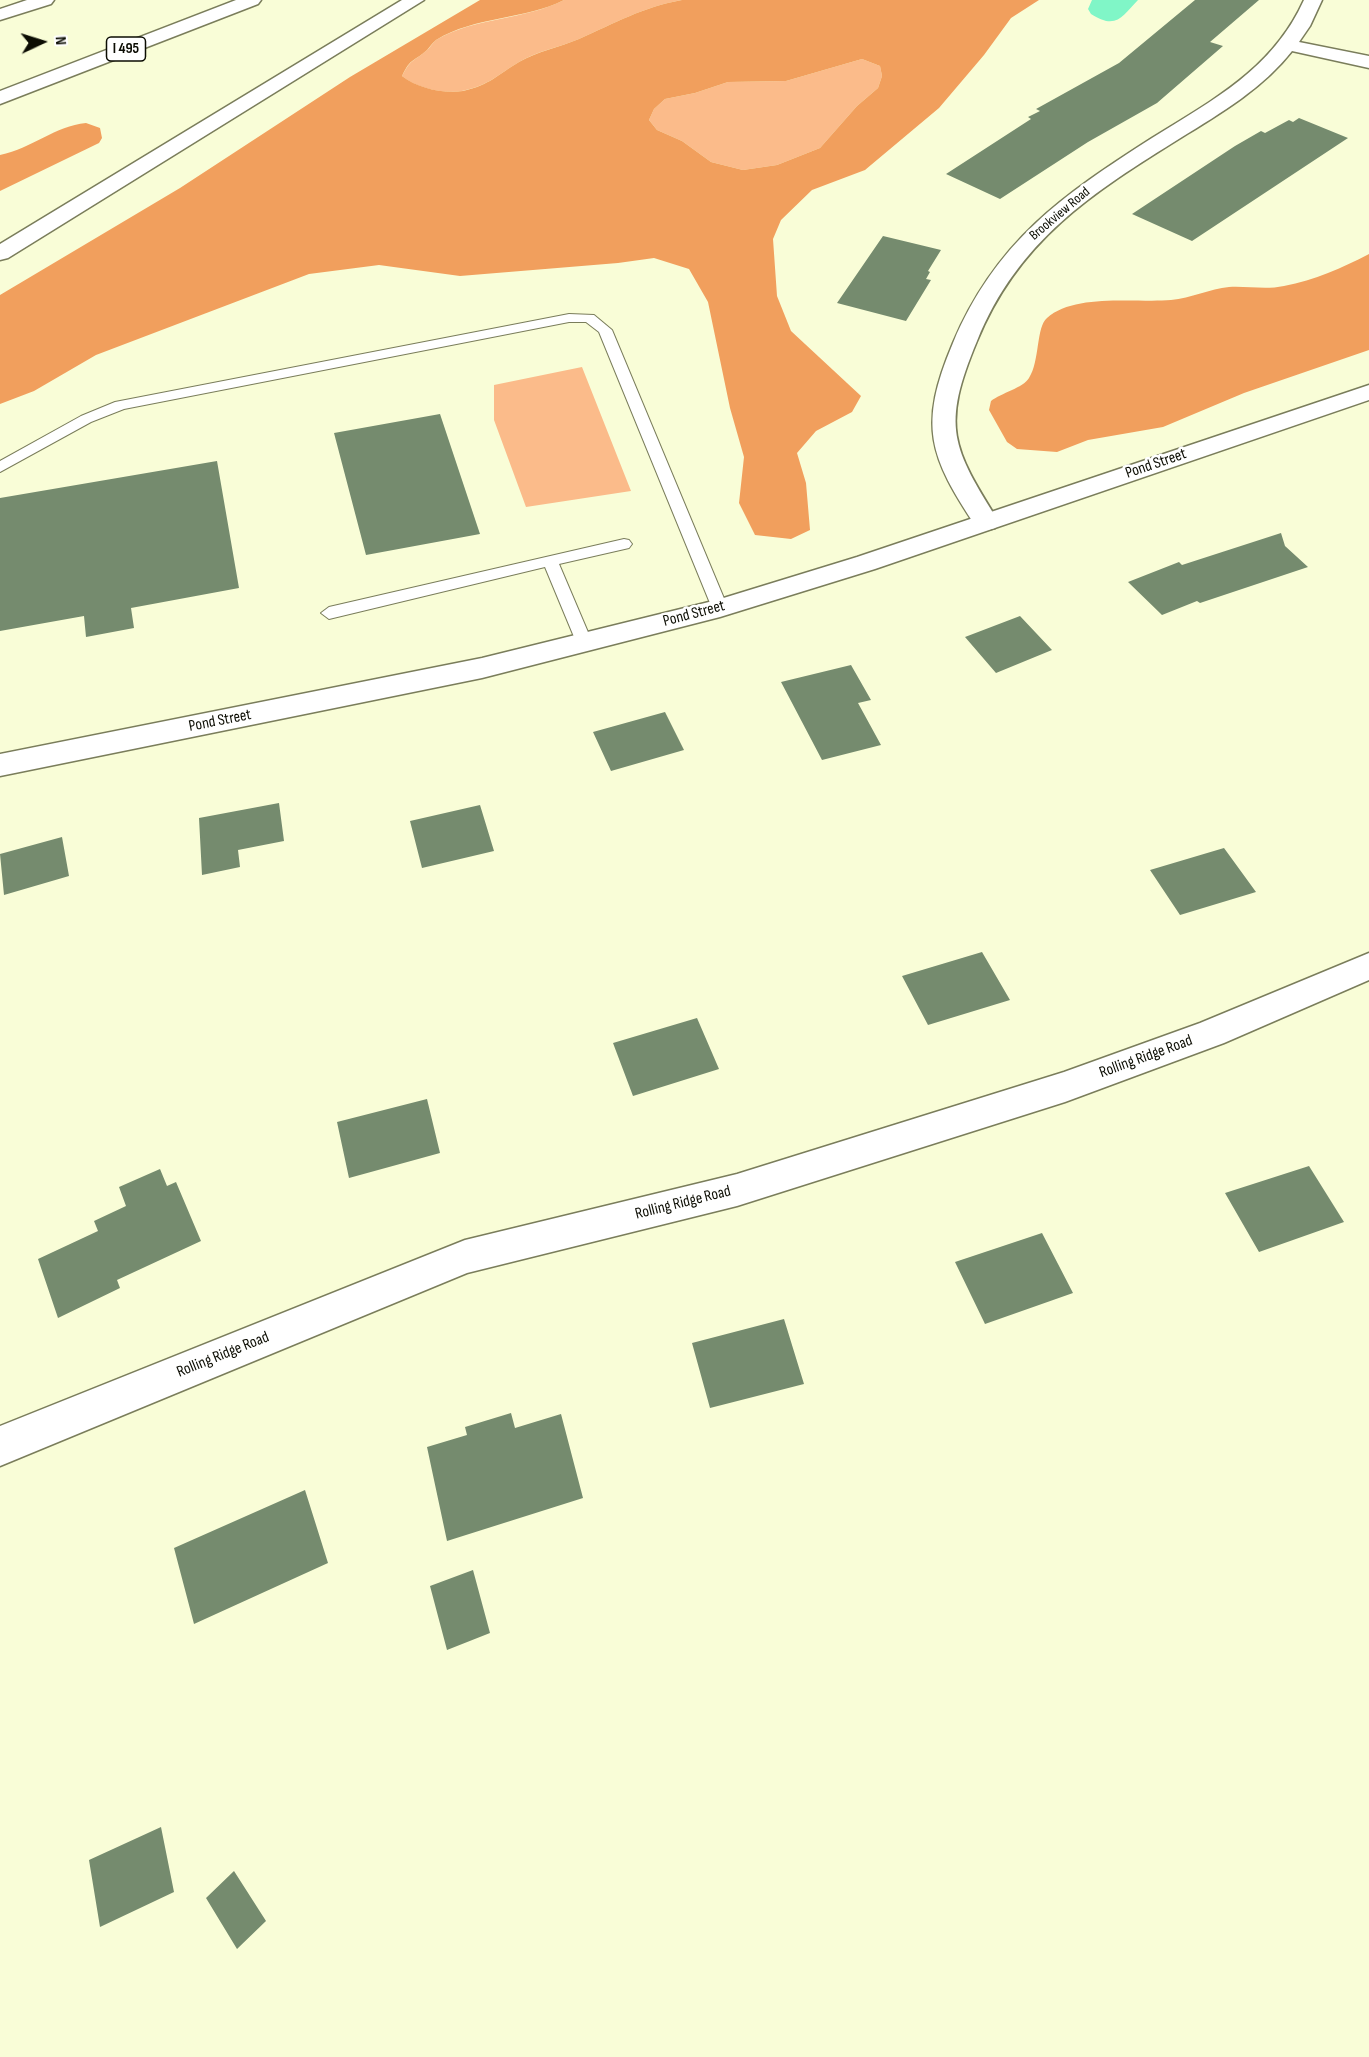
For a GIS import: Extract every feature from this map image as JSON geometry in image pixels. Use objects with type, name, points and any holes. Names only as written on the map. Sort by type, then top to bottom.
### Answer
[{"type":"main road","points":[[0,15],[45,0]]},
{"type":"main road","name":"I 495","points":[[0,98],[252,0]]},
{"type":"main road","points":[[0,253],[415,0]]},
{"type":"main road","name":"Brookview Road","points":[[986,522],[960,482],[945,451],[941,425],[953,371],[966,337],[1003,272],[1037,231],[1063,209],[1136,157],[1220,104],[1288,45],[1312,0]]},
{"type":"main road","points":[[1288,45],[1369,62]]},
{"type":"main road","name":"Pond Street","points":[[0,765],[404,685],[585,644],[720,608],[986,522],[1369,392]]},
{"type":"main road","name":"Rolling Ridge Road","points":[[0,1446],[465,1257],[737,1190],[1065,1087],[1212,1033],[1369,966]]},
{"type":"lane","points":[[0,467],[86,419],[120,405],[568,318],[589,318],[605,330],[720,608]]},
{"type":"lane","points":[[329,613],[624,544]]},
{"type":"lane","points":[[550,561],[585,644]]},
{"type":"shaded area","points":[[480,0],[564,0],[533,11],[467,26],[451,32],[436,40],[410,63],[402,76],[415,84],[439,91],[455,92],[472,89],[487,83],[534,55],[579,39],[642,11],[682,0],[1039,0],[1011,18],[984,55],[939,108],[865,170],[812,190],[781,220],[773,239],[777,296],[791,331],[861,396],[852,412],[816,431],[797,453],[806,483],[810,530],[791,539],[755,535],[739,503],[744,457],[730,408],[708,302],[689,269],[654,258],[460,276],[379,265],[309,274],[96,355],[34,391],[0,404],[0,295],[180,188],[350,77]],"holes":[[[862,59],[880,66],[882,76],[878,88],[857,106],[820,148],[777,165],[743,170],[711,162],[682,141],[657,130],[649,120],[654,109],[665,99],[695,93],[728,82],[786,81]]]},
{"type":"shaded area","points":[[564,0],[682,0],[642,11],[579,39],[533,55],[487,83],[472,89],[455,92],[438,91],[422,87],[402,76],[411,63],[435,41],[451,32],[549,7]]},
{"type":"shaded area","points":[[1092,0],[1138,0],[1119,19],[1107,21],[1091,14],[1088,9]]},
{"type":"shaded area","points":[[862,59],[880,66],[882,76],[878,88],[857,106],[820,148],[777,165],[743,170],[711,162],[682,141],[657,130],[649,120],[654,109],[665,99],[695,93],[728,82],[786,81]]},
{"type":"shaded area","points":[[86,123],[100,128],[102,138],[99,143],[0,191],[0,155],[12,152],[64,128]]},
{"type":"shaded area","points":[[1369,254],[1369,350],[1244,393],[1163,427],[1088,440],[1057,452],[1017,449],[1007,442],[989,410],[991,401],[1022,385],[1029,378],[1035,363],[1039,336],[1044,322],[1059,310],[1089,302],[1171,300],[1229,287],[1284,286],[1328,273]]},
{"type":"shaded area","points":[[582,367],[631,491],[526,507],[494,420],[494,385]]},
{"type":"building","points":[[1195,0],[1259,0],[1210,42],[1223,46],[1157,103],[1088,142],[1000,199],[946,174],[1031,119],[1028,117],[1040,111],[1036,109],[1119,63]]},
{"type":"building","points":[[1299,118],[1348,138],[1192,241],[1132,214],[1261,131],[1265,133],[1289,120],[1293,122]]},
{"type":"building","points":[[883,236],[941,250],[928,271],[930,272],[926,279],[931,280],[906,321],[837,303]]},
{"type":"building","points":[[440,414],[480,534],[366,555],[334,433]]},
{"type":"building","points":[[217,461],[239,588],[131,608],[134,628],[86,637],[84,616],[0,631],[0,498]]},
{"type":"building","points":[[1281,533],[1285,546],[1308,567],[1200,603],[1197,601],[1162,615],[1128,582],[1179,562],[1182,565]]},
{"type":"building","points":[[1020,616],[1052,650],[996,673],[965,637]]},
{"type":"building","points":[[851,665],[871,700],[858,703],[881,745],[822,760],[781,682]]},
{"type":"building","points":[[665,712],[684,750],[611,771],[593,732]]},
{"type":"building","points":[[279,803],[284,841],[238,850],[240,867],[202,875],[199,818]]},
{"type":"building","points":[[480,805],[494,851],[422,868],[410,821]]},
{"type":"building","points":[[62,837],[69,876],[4,895],[0,854]]},
{"type":"building","points":[[1224,848],[1256,892],[1180,915],[1150,870]]},
{"type":"building","points":[[982,952],[1010,1000],[928,1025],[902,976]]},
{"type":"building","points":[[697,1018],[719,1069],[633,1096],[613,1043]]},
{"type":"building","points":[[427,1099],[440,1153],[349,1178],[337,1122]]},
{"type":"building","points":[[1309,1166],[1344,1222],[1259,1252],[1225,1193]]},
{"type":"building","points":[[160,1169],[167,1186],[176,1182],[201,1241],[117,1280],[120,1288],[58,1318],[38,1259],[98,1231],[94,1221],[126,1206],[119,1187]]},
{"type":"building","points":[[1042,1233],[1073,1293],[985,1324],[955,1262]]},
{"type":"building","points":[[784,1319],[804,1384],[710,1408],[692,1343]]},
{"type":"building","points":[[511,1413],[515,1428],[561,1414],[583,1498],[447,1541],[427,1447],[467,1435],[465,1427]]},
{"type":"building","points":[[305,1490],[328,1563],[194,1624],[174,1548]]},
{"type":"building","points":[[473,1570],[490,1633],[447,1650],[430,1586]]},
{"type":"building","points":[[161,1827],[174,1892],[100,1927],[89,1860]]},
{"type":"building","points":[[234,1871],[266,1921],[237,1949],[206,1898]]}]
